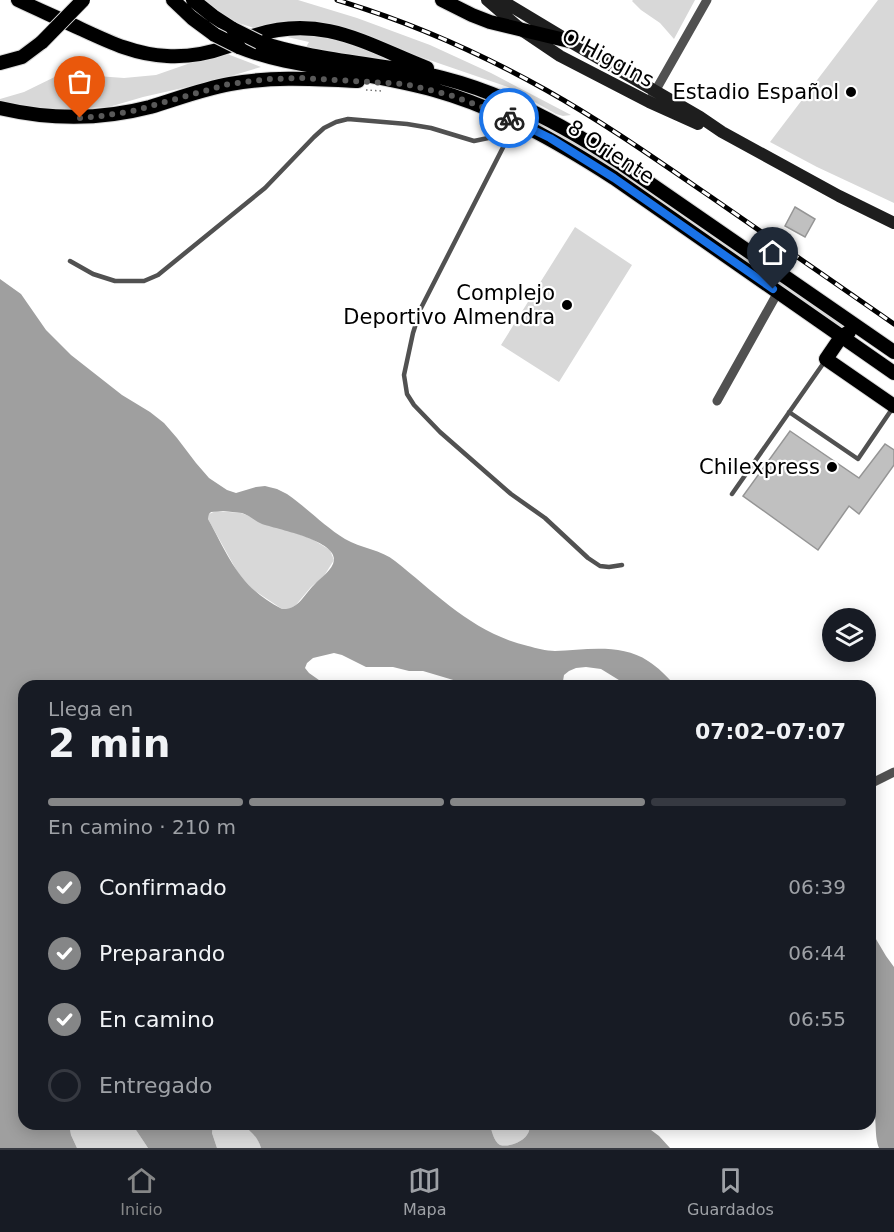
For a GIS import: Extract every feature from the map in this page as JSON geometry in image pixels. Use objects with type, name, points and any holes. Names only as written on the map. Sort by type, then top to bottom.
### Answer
[{"type":"main road","points":[[18,0],[111,43],[141,53],[168,56],[193,55],[216,50],[265,33],[316,29],[364,41],[474,86]]},
{"type":"main road","points":[[0,63],[22,57],[42,42],[83,0]]},
{"type":"main road","name":"8 Oriente","points":[[173,0],[215,35],[239,47],[278,60],[351,72],[450,95],[550,138],[614,178],[894,373]]},
{"type":"main road","name":"8 Oriente","points":[[193,0],[233,29],[259,42],[296,52],[430,75],[474,86],[535,113],[605,153],[894,352]]},
{"type":"main road","points":[[442,0],[481,19],[568,41]]},
{"type":"main road","name":"O'Higgins","points":[[488,0],[523,31],[560,56],[700,117],[722,132],[831,192],[894,223]]},
{"type":"main road","name":"O'Higgins","points":[[501,0],[652,97]]},
{"type":"main road","points":[[0,108],[37,115],[91,117],[141,109],[214,87],[255,80],[302,78],[405,84]]},
{"type":"main road","points":[[862,330],[847,333],[841,337],[826,359],[894,406]]},
{"type":"street","points":[[652,97],[707,0]]},
{"type":"street","points":[[717,401],[778,292]]},
{"type":"street","points":[[876,781],[894,772]]},
{"type":"lane","points":[[494,112],[502,132]]},
{"type":"lane","points":[[70,261],[93,274],[115,281],[144,281],[158,275],[265,188],[314,137],[324,128],[336,122],[348,119],[407,124],[431,128],[474,141],[493,137],[524,115],[535,113]]},
{"type":"lane","points":[[516,122],[422,308],[406,361],[404,375],[407,394],[414,405],[440,432],[511,494],[545,518],[588,558],[600,566],[622,566]]},
{"type":"lane","points":[[732,494],[826,359]]},
{"type":"lane","points":[[789,412],[858,459],[894,406]]},
{"type":"path","points":[[366,90],[386,92]]},
{"type":"shaded area","points":[[200,0],[298,0],[357,18],[430,45],[491,73],[571,115],[556,114],[508,87],[406,52],[368,35],[332,24],[311,21],[254,28],[229,20]]},
{"type":"shaded area","points":[[633,0],[695,0],[674,39],[660,23],[641,10]]},
{"type":"shaded area","name":"Estadio Español","points":[[878,0],[894,0],[894,203],[770,142]]},
{"type":"shaded area","points":[[309,35],[339,38],[392,61],[305,49],[309,42],[283,36]]},
{"type":"shaded area","points":[[222,52],[261,67],[109,107],[48,110],[0,102],[0,99],[24,92],[71,69],[97,76],[124,78],[156,75]]},
{"type":"shaded area","points":[[533,116],[612,164],[844,325],[841,329],[605,166],[530,120]]},
{"type":"shaded area","name":"Complejo Deportivo Almendra","points":[[575,227],[632,265],[559,382],[501,345]]},
{"type":"shaded area","points":[[0,279],[21,294],[46,330],[71,355],[122,395],[164,423],[209,478],[227,490],[236,493],[265,486],[287,494],[345,539],[390,557],[457,611],[490,632],[508,640],[552,651],[603,649],[626,652],[652,663],[670,680],[619,680],[601,669],[586,667],[569,671],[564,675],[563,680],[453,680],[423,671],[409,671],[393,667],[366,667],[334,653],[313,658],[307,663],[305,668],[319,680],[18,680],[18,1130],[70,1130],[77,1148],[0,1148]],"holes":[[[211,512],[242,513],[262,524],[316,541],[332,553],[334,560],[329,570],[292,607],[282,609],[255,591],[245,581],[208,519]]]},
{"type":"shaded area","points":[[216,511],[241,513],[312,539],[330,550],[334,560],[324,576],[295,606],[287,610],[282,609],[252,589],[238,573],[208,519],[209,514]]},
{"type":"shaded area","points":[[876,939],[894,967],[894,1148],[879,1148],[876,1136]]},
{"type":"shaded area","points":[[70,1130],[136,1130],[148,1148],[77,1148]]},
{"type":"shaded area","points":[[136,1130],[212,1130],[217,1148],[148,1148]]},
{"type":"shaded area","points":[[212,1130],[250,1130],[261,1148],[217,1148]]},
{"type":"shaded area","points":[[249,1130],[491,1130],[496,1141],[505,1146],[525,1138],[529,1130],[651,1130],[670,1148],[261,1148]]},
{"type":"shaded area","points":[[491,1130],[529,1130],[525,1138],[510,1145],[500,1145]]},
{"type":"building","points":[[795,207],[815,219],[805,237],[785,226]]},
{"type":"building","points":[[790,431],[859,478],[885,444],[894,450],[894,465],[859,514],[849,506],[818,550],[743,496]]},
{"type":"railway","points":[[337,0],[444,39],[496,63],[567,102],[650,155],[894,324]]},
{"type":"way so far","points":[[80,118],[133,111],[229,84],[255,80],[302,78],[405,84],[450,95],[509,118]]},
{"type":"place","name":"Estadio Español","points":[[851,92]]},
{"type":"place","name":"Complejo Deportivo Almendra","points":[[567,305]]},
{"type":"place","name":"Chilexpress","points":[[832,467]]},
{"type":"route","points":[[509,118],[582,157],[773,289]]}]
